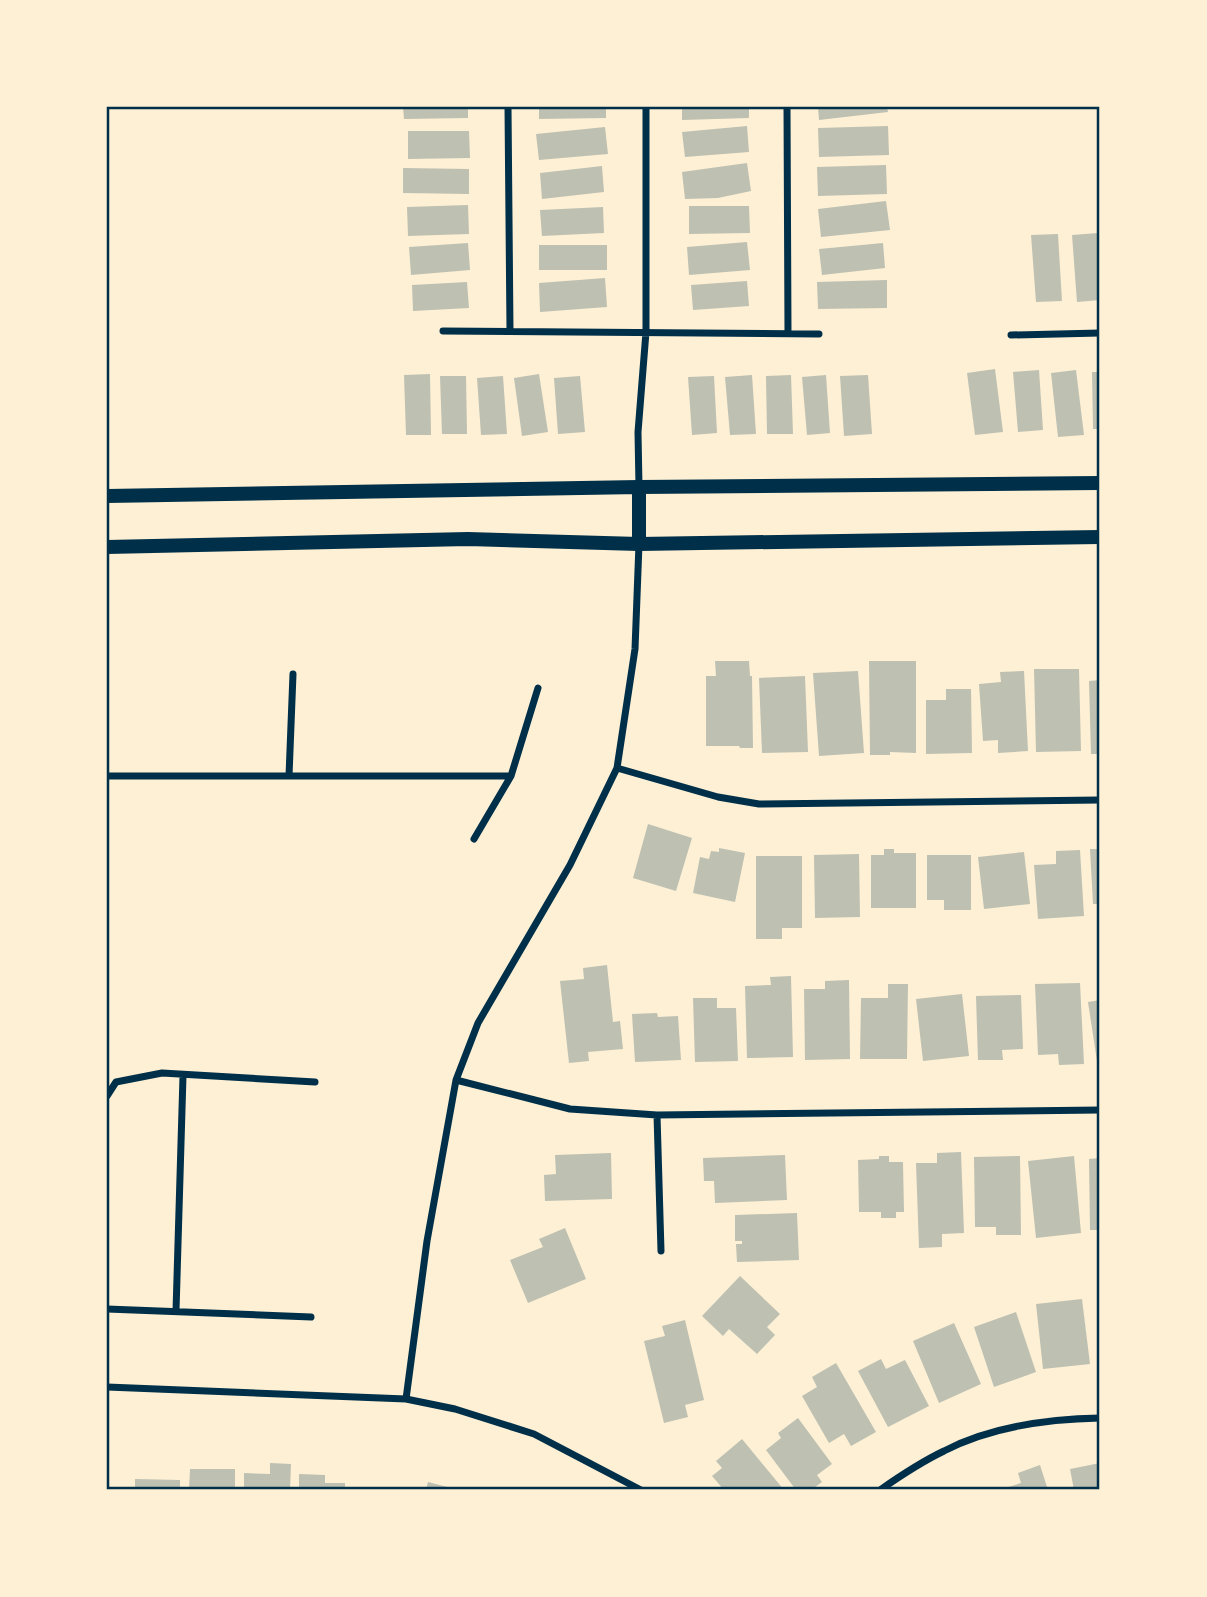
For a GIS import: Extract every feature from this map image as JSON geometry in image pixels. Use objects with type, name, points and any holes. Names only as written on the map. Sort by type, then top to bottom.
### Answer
[{"type":"main road","points":[[107,496],[639,486],[1100,483]]},
{"type":"main road","points":[[639,486],[639,544]]},
{"type":"main road","points":[[107,547],[468,539],[639,544],[1100,537]]},
{"type":"street","points":[[508,107],[510,331]]},
{"type":"street","points":[[639,486],[638,432],[646,332],[646,107]]},
{"type":"street","points":[[787,107],[788,334]]},
{"type":"street","points":[[443,331],[819,334]]},
{"type":"street","points":[[1012,335],[1100,333]]},
{"type":"street","points":[[406,1399],[428,1241],[456,1080],[478,1023],[570,865],[617,768],[635,649],[639,544]]},
{"type":"street","points":[[289,776],[293,674]]},
{"type":"street","points":[[474,839],[511,776],[538,688]]},
{"type":"street","points":[[617,768],[718,797],[759,803],[1100,800]]},
{"type":"street","points":[[107,776],[511,776]]},
{"type":"street","points":[[107,1096],[116,1082],[162,1073],[314,1082]]},
{"type":"street","points":[[176,1311],[183,1076]]},
{"type":"street","points":[[456,1080],[570,1110],[657,1115],[1100,1110]]},
{"type":"street","points":[[657,1115],[661,1251]]},
{"type":"street","points":[[107,1308],[312,1317]]},
{"type":"street","points":[[107,1387],[406,1399],[455,1409],[534,1434],[641,1490]]},
{"type":"street","points":[[880,1490],[946,1450],[1006,1429],[1068,1419],[1100,1418]]},
{"type":"building","points":[[403,107],[468,107],[468,118],[404,119]]},
{"type":"building","points":[[539,107],[606,107],[606,118],[539,119]]},
{"type":"building","points":[[682,107],[749,107],[749,118],[682,120]]},
{"type":"building","points":[[818,107],[887,107],[888,112],[819,120]]},
{"type":"building","points":[[747,126],[749,152],[685,157],[682,132]]},
{"type":"building","points":[[888,126],[889,155],[819,157],[818,128]]},
{"type":"building","points":[[605,127],[608,154],[539,160],[536,134]]},
{"type":"building","points":[[408,131],[469,131],[470,158],[408,159]]},
{"type":"building","points":[[747,163],[751,191],[718,198],[685,199],[682,172]]},
{"type":"building","points":[[886,165],[887,194],[818,196],[817,167]]},
{"type":"building","points":[[602,166],[604,192],[542,199],[540,173]]},
{"type":"building","points":[[403,168],[469,169],[469,194],[403,193]]},
{"type":"building","points":[[886,201],[890,230],[821,237],[818,209]]},
{"type":"building","points":[[468,205],[469,234],[408,236],[407,207]]},
{"type":"building","points":[[689,206],[749,206],[750,233],[689,234]]},
{"type":"building","points":[[603,207],[604,233],[542,236],[540,210]]},
{"type":"building","points":[[1098,233],[1100,300],[1077,302],[1072,235]]},
{"type":"building","points":[[1058,234],[1062,301],[1036,302],[1031,235]]},
{"type":"building","points":[[747,242],[750,270],[689,275],[687,247]]},
{"type":"building","points":[[468,243],[470,270],[411,275],[409,247]]},
{"type":"building","points":[[883,243],[885,268],[822,275],[819,249]]},
{"type":"building","points":[[539,245],[607,245],[607,270],[539,270]]},
{"type":"building","points":[[605,278],[607,307],[540,312],[539,283]]},
{"type":"building","points":[[887,280],[887,308],[818,309],[817,282]]},
{"type":"building","points":[[747,281],[749,306],[693,310],[691,285]]},
{"type":"building","points":[[467,282],[469,308],[413,311],[412,285]]},
{"type":"building","points":[[995,369],[1003,432],[975,435],[967,373]]},
{"type":"building","points":[[1039,370],[1043,430],[1018,432],[1013,372]]},
{"type":"building","points":[[1076,370],[1084,435],[1058,437],[1051,373]]},
{"type":"building","points":[[1092,372],[1100,372],[1100,429],[1093,429]]},
{"type":"building","points":[[430,374],[431,435],[406,435],[404,375]]},
{"type":"building","points":[[539,374],[548,432],[522,436],[514,378]]},
{"type":"building","points":[[752,375],[756,434],[730,435],[725,377]]},
{"type":"building","points":[[791,375],[793,434],[767,434],[766,376]]},
{"type":"building","points":[[826,375],[830,433],[807,435],[802,377]]},
{"type":"building","points":[[868,375],[872,434],[844,436],[840,376]]},
{"type":"building","points":[[440,376],[466,376],[467,434],[442,434]]},
{"type":"building","points":[[503,376],[507,434],[481,435],[477,378]]},
{"type":"building","points":[[580,376],[585,432],[558,434],[554,378]]},
{"type":"building","points":[[714,376],[717,433],[692,435],[688,377]]},
{"type":"building","points":[[715,661],[749,661],[752,676],[753,748],[706,746],[706,676],[716,676]]},
{"type":"building","points":[[869,661],[916,661],[916,753],[890,752],[890,755],[870,755]]},
{"type":"building","points":[[1034,669],[1079,669],[1081,751],[1036,752]]},
{"type":"building","points":[[858,671],[864,753],[819,756],[813,673]]},
{"type":"building","points":[[1024,671],[1028,751],[998,753],[998,740],[983,741],[979,684],[1001,682],[1000,672]]},
{"type":"building","points":[[805,676],[808,752],[762,753],[759,678]]},
{"type":"building","points":[[1100,680],[1100,754],[1091,754],[1089,681]]},
{"type":"building","points":[[946,689],[971,689],[972,753],[926,754],[926,700],[946,700]]},
{"type":"building","points":[[648,824],[692,838],[676,891],[633,878]]},
{"type":"building","points":[[719,848],[745,853],[735,902],[693,893],[700,857],[709,859],[711,851],[719,852]]},
{"type":"building","points":[[884,849],[894,849],[894,853],[916,853],[916,908],[871,908],[871,855],[884,855]]},
{"type":"building","points":[[1090,849],[1100,849],[1100,904],[1093,904]]},
{"type":"building","points":[[1080,850],[1084,916],[1038,919],[1034,865],[1056,864],[1056,851]]},
{"type":"building","points":[[1024,852],[1030,904],[984,909],[978,857]]},
{"type":"building","points":[[859,854],[860,917],[815,918],[814,855]]},
{"type":"building","points":[[927,855],[971,855],[971,910],[944,910],[944,900],[927,900]]},
{"type":"building","points":[[756,856],[802,856],[802,928],[782,928],[782,939],[756,939]]},
{"type":"building","points":[[607,965],[613,1022],[620,1021],[623,1049],[588,1052],[589,1061],[569,1063],[560,981],[584,979],[583,968]]},
{"type":"building","points":[[791,976],[793,1057],[747,1058],[745,986],[771,985],[770,977]]},
{"type":"building","points":[[849,980],[850,1059],[805,1060],[804,989],[825,989],[825,981]]},
{"type":"building","points":[[1080,983],[1084,1064],[1059,1065],[1058,1054],[1038,1055],[1035,984]]},
{"type":"building","points":[[888,984],[908,984],[907,1059],[860,1059],[861,998],[888,998]]},
{"type":"building","points":[[962,994],[969,1056],[923,1061],[916,999]]},
{"type":"building","points":[[1021,995],[1023,1049],[1002,1050],[1003,1060],[978,1060],[976,996]]},
{"type":"building","points":[[693,998],[717,998],[717,1008],[736,1008],[738,1061],[695,1062]]},
{"type":"building","points":[[1100,1000],[1100,1061],[1097,1061],[1088,1002]]},
{"type":"building","points":[[657,1013],[658,1017],[678,1016],[681,1060],[635,1062],[632,1014]]},
{"type":"building","points":[[961,1152],[964,1233],[942,1234],[942,1247],[919,1248],[916,1163],[937,1163],[937,1153]]},
{"type":"building","points":[[611,1153],[612,1199],[545,1201],[544,1175],[556,1174],[555,1155]]},
{"type":"building","points":[[785,1155],[787,1200],[715,1203],[714,1181],[704,1181],[703,1158]]},
{"type":"building","points":[[879,1156],[889,1156],[889,1162],[903,1162],[904,1212],[896,1212],[896,1218],[881,1218],[881,1212],[859,1212],[858,1160],[879,1159]]},
{"type":"building","points":[[1020,1156],[1021,1235],[996,1235],[996,1227],[975,1227],[974,1157]]},
{"type":"building","points":[[1074,1156],[1081,1233],[1036,1238],[1028,1161]]},
{"type":"building","points":[[1100,1158],[1100,1230],[1090,1230],[1089,1159]]},
{"type":"building","points":[[797,1213],[799,1260],[737,1262],[736,1244],[742,1244],[742,1241],[735,1241],[735,1215]]},
{"type":"building","points":[[565,1228],[586,1279],[528,1303],[510,1260],[543,1247],[539,1239]]},
{"type":"building","points":[[740,1276],[780,1314],[767,1327],[775,1335],[757,1354],[729,1329],[723,1336],[702,1316]]},
{"type":"building","points":[[1082,1299],[1090,1364],[1043,1369],[1036,1304]]},
{"type":"building","points":[[1016,1312],[1036,1372],[994,1387],[974,1327]]},
{"type":"building","points":[[685,1320],[704,1400],[685,1405],[688,1417],[664,1423],[644,1341],[665,1336],[662,1326]]},
{"type":"building","points":[[954,1323],[981,1384],[939,1403],[913,1341]]},
{"type":"building","points":[[881,1359],[886,1369],[905,1360],[929,1406],[888,1427],[858,1371]]},
{"type":"building","points":[[836,1363],[876,1432],[851,1446],[844,1434],[829,1443],[802,1396],[817,1387],[812,1377]]},
{"type":"building","points":[[798,1418],[832,1464],[817,1475],[822,1482],[811,1490],[796,1490],[766,1450],[781,1438],[778,1433]]},
{"type":"building","points":[[742,1439],[784,1490],[724,1490],[712,1476],[722,1468],[716,1461]]},
{"type":"building","points":[[270,1463],[291,1464],[290,1490],[244,1490],[244,1473],[270,1474]]},
{"type":"building","points":[[1100,1463],[1100,1490],[1074,1490],[1070,1469]]},
{"type":"building","points":[[1040,1465],[1048,1490],[999,1490],[1021,1483],[1018,1473]]},
{"type":"building","points":[[190,1469],[235,1469],[235,1490],[189,1490]]},
{"type":"building","points":[[299,1474],[325,1475],[325,1483],[345,1483],[345,1490],[299,1490]]},
{"type":"building","points":[[135,1479],[180,1480],[180,1490],[135,1490]]},
{"type":"building","points":[[428,1482],[455,1489],[455,1490],[426,1490]]}]
